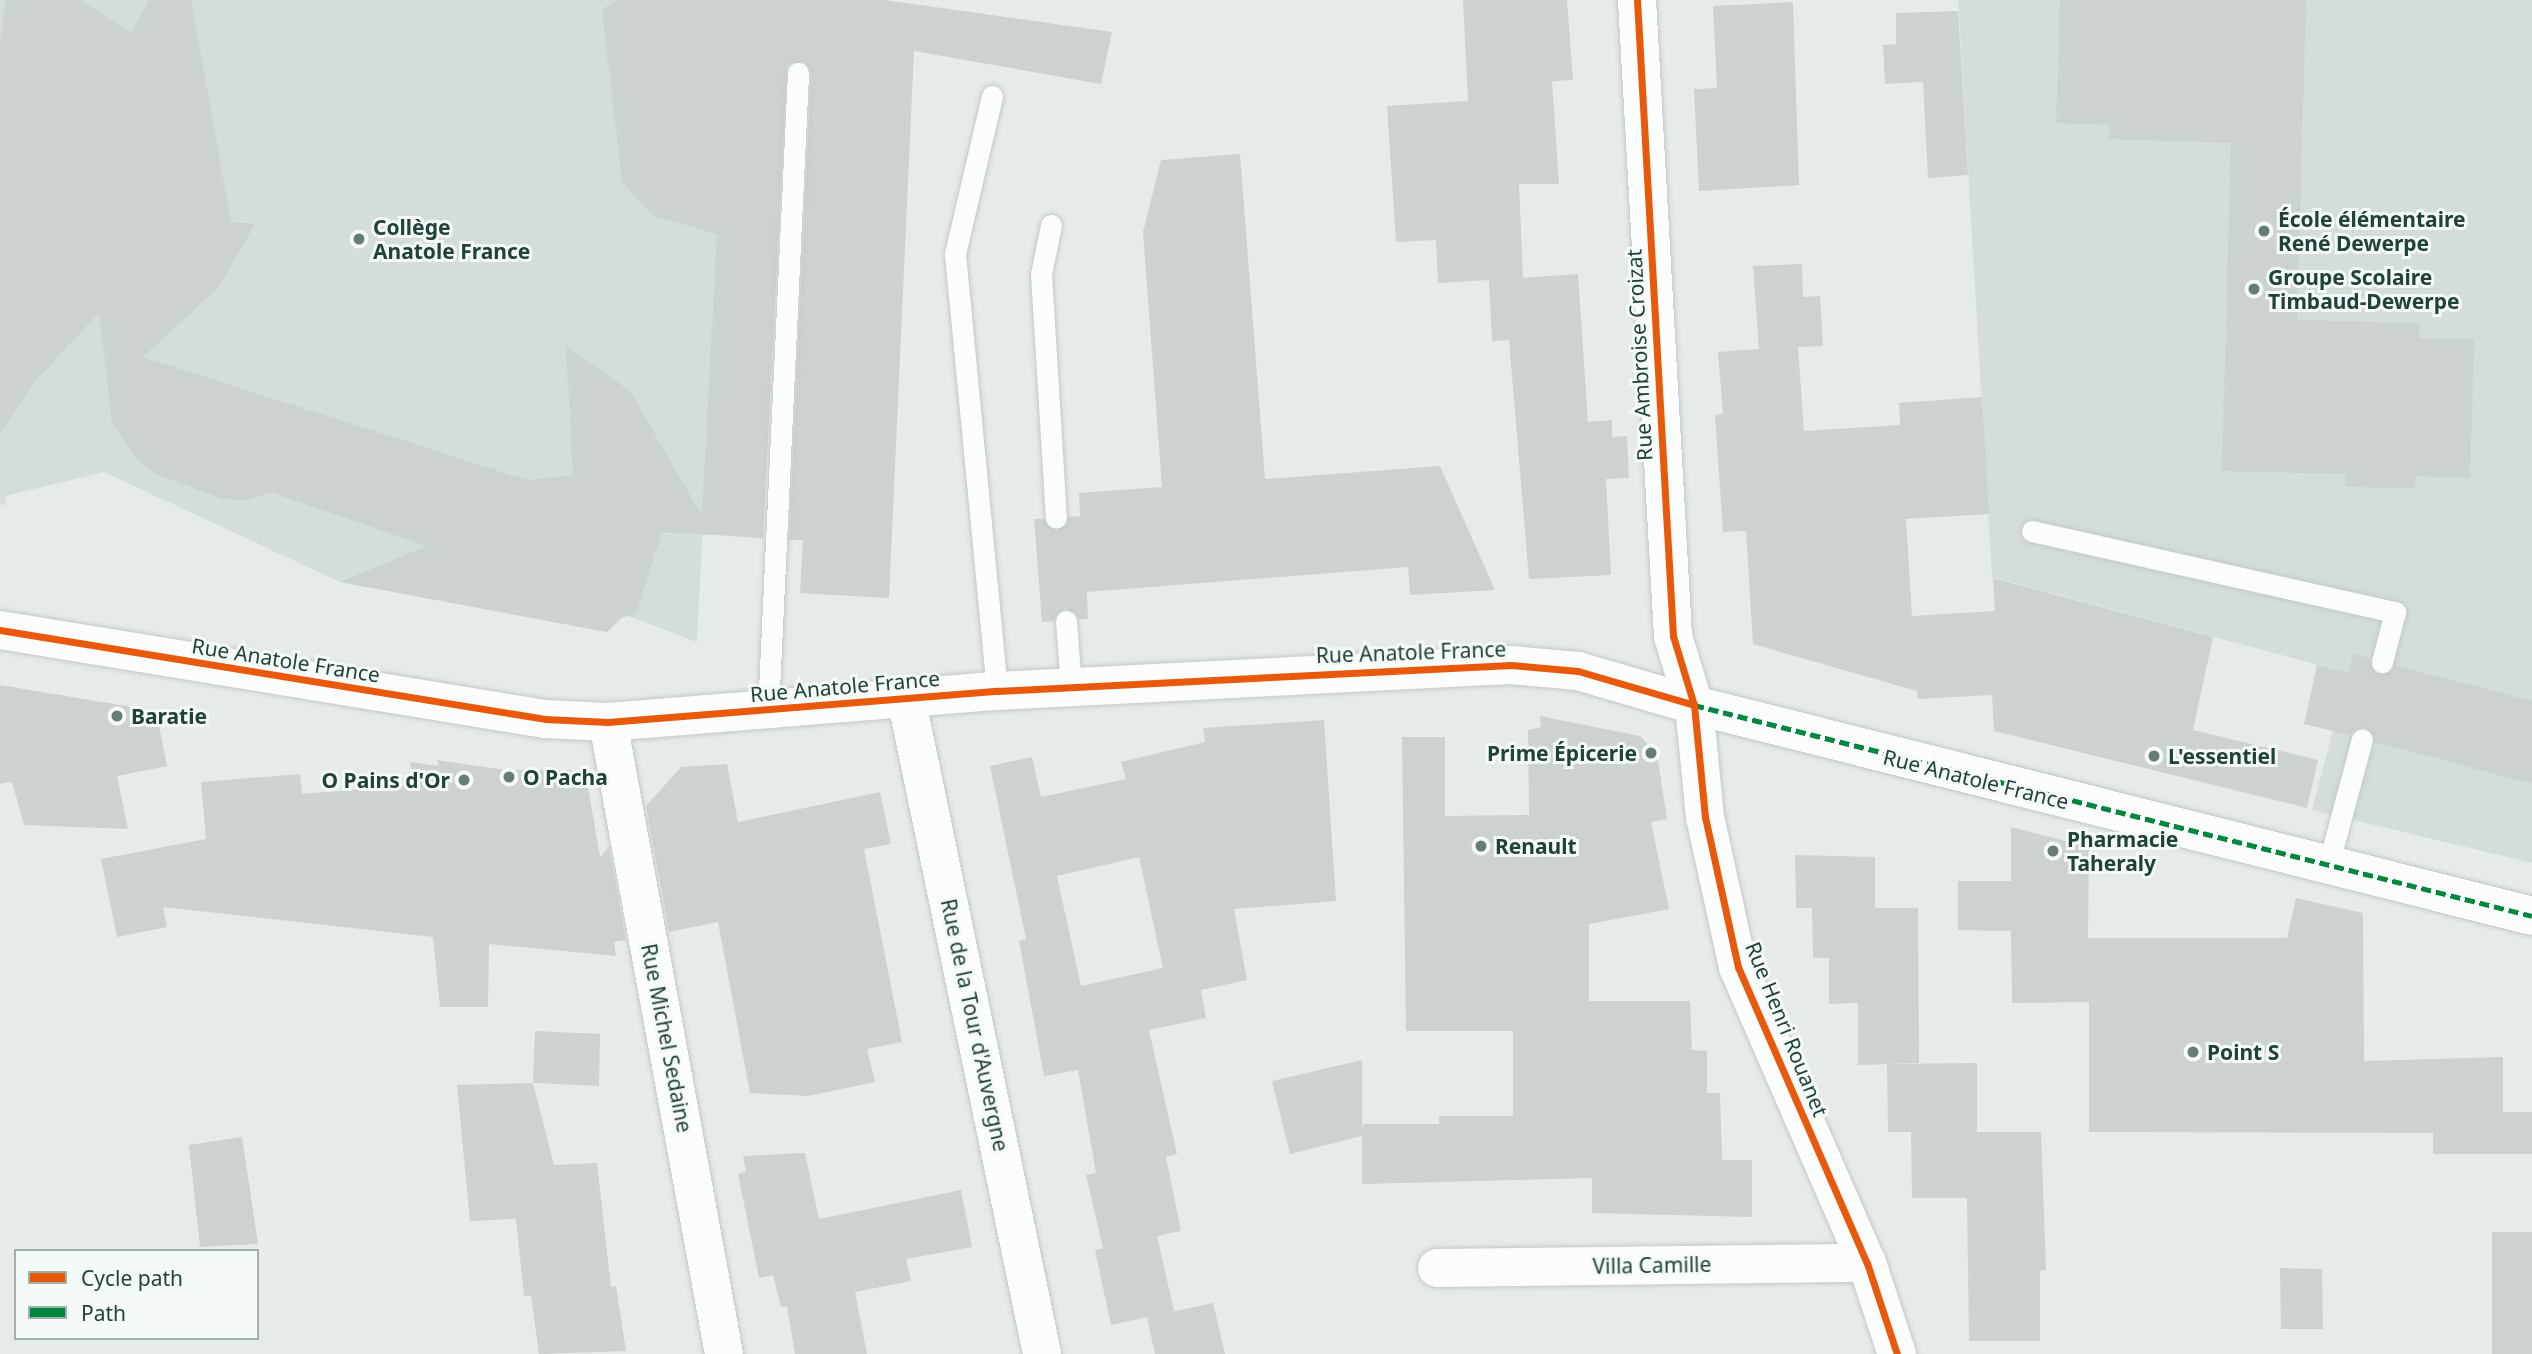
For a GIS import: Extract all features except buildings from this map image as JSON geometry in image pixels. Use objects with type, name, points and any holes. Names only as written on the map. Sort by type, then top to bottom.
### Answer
[{"type":"street","name":"Rue Ambroise Croizat","points":[[1637,0],[1673,636],[1694,705]]},
{"type":"street","name":"Rue Anatole France","points":[[0,630],[545,719],[608,722],[768,712],[906,697],[1072,687],[1511,665],[1578,671],[1694,705],[2532,916]]},
{"type":"street","name":"Rue de la Tour d'Auvergne","points":[[906,697],[1042,1354]]},
{"type":"street","name":"Rue Henri Rouanet","points":[[1694,705],[1705,817],[1738,967],[1867,1263],[1897,1354]]},
{"type":"street","name":"Rue Michel Sedaine","points":[[608,722],[724,1354]]},
{"type":"street","name":"Villa Camille","points":[[1437,1268],[1867,1263]]},
{"type":"lane","points":[[768,712],[798,73]]},
{"type":"lane","points":[[992,96],[955,254],[997,691]]},
{"type":"lane","points":[[1051,225],[1041,274],[1056,518]]},
{"type":"lane","points":[[2032,531],[2395,612],[2382,662]]},
{"type":"lane","points":[[1066,621],[1072,687]]},
{"type":"lane","points":[[2328,866],[2362,738]]},
{"type":"shaded area","name":"Collège Anatole France","points":[[0,0],[712,0],[729,6],[697,642],[626,615],[607,632],[340,582],[104,472],[5,496],[7,504],[0,505]]},
{"type":"shaded area","name":"Groupe Scolaire Timbaud-Dewerpe","points":[[1958,0],[2532,0],[2532,863],[2312,810],[2348,673],[1992,577]]},
{"type":"marked path","points":[[1694,705],[2532,916]]},
{"type":"cycle path","points":[[1637,0],[1673,636],[1694,705],[1705,817],[1738,967],[1867,1263],[1897,1354]]},
{"type":"cycle path","points":[[0,630],[545,719],[608,722],[997,691],[1511,665],[1578,671],[1694,705]]},
{"type":"place","name":"École élémentaire René Dewerpe","points":[[2264,231]]},
{"type":"place","name":"Collège Anatole France","points":[[359,239]]},
{"type":"place","name":"Groupe Scolaire Timbaud-Dewerpe","points":[[2254,289]]},
{"type":"place","name":"Baratie","points":[[117,716]]},
{"type":"place","name":"Prime Épicerie","points":[[1651,753]]},
{"type":"place","name":"L'essentiel","points":[[2154,756]]},
{"type":"place","name":"O Pacha","points":[[509,777]]},
{"type":"place","name":"O Pains d'Or","points":[[464,780]]},
{"type":"place","name":"Renault","points":[[1481,846]]},
{"type":"place","name":"Pharmacie Taheraly","points":[[2053,851]]},
{"type":"place","name":"Point S","points":[[2193,1052]]}]
